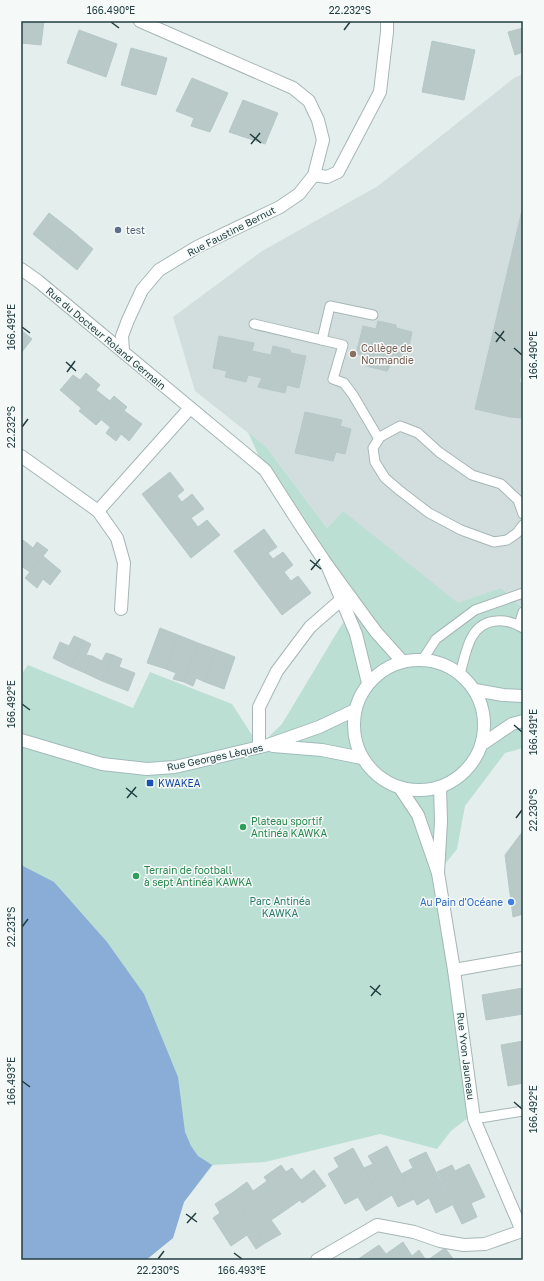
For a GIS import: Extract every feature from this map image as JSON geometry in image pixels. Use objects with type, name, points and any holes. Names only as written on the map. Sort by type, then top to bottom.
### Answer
[{"type":"street","name":"Rue Faustine Bernut","points":[[123,351],[122,336],[128,320],[142,290],[159,270],[197,247],[280,207],[299,194],[314,175],[322,140],[318,120],[309,101],[293,88],[140,21]]},
{"type":"street","points":[[314,175],[327,177],[338,172],[380,92],[387,21]]},
{"type":"street","name":"Rue du Docteur Roland Germain","points":[[21,269],[38,281],[123,351],[265,470],[327,565],[376,632],[402,661]]},
{"type":"street","points":[[98,511],[190,408]]},
{"type":"street","points":[[21,456],[98,511],[118,538],[124,563],[121,609]]},
{"type":"street","name":"Rue du Docteur Roland Germain","points":[[327,565],[356,634],[368,683]]},
{"type":"street","points":[[263,746],[259,707],[277,671],[310,627],[342,599]]},
{"type":"street","points":[[422,659],[443,663],[460,674],[474,690],[481,703],[484,717],[484,731],[481,746],[472,763],[458,777],[440,787],[420,790],[400,788],[385,781],[372,771],[362,758],[355,743],[353,727],[355,710],[360,696],[368,683],[383,670],[402,661],[422,659]]},
{"type":"street","points":[[474,690],[503,695],[523,696]]},
{"type":"street","name":"Rue Georges Lèques","points":[[21,740],[102,764],[147,769],[176,767],[263,746],[319,727],[355,710]]},
{"type":"street","points":[[481,746],[512,724],[523,721]]},
{"type":"street","name":"Rue Georges Lèques","points":[[263,746],[322,750],[362,758]]},
{"type":"street","name":"Rue Yvon Jauneau","points":[[438,873],[441,821],[440,787]]},
{"type":"street","name":"Rue Yvon Jauneau","points":[[317,1260],[376,1226],[414,1232],[440,1241],[464,1245],[485,1244],[522,1232],[474,1119],[454,970],[438,873],[418,815],[400,788]]},
{"type":"street","points":[[454,970],[523,958]]},
{"type":"lane","points":[[322,340],[330,306],[373,316]]},
{"type":"lane","points":[[254,324],[343,345],[333,379],[344,383],[353,395],[379,439]]},
{"type":"lane","points":[[523,514],[518,500],[501,484],[472,475],[439,452],[418,433],[400,426],[379,439],[373,448],[375,462],[385,478],[429,513],[461,530],[494,542],[507,540],[517,533],[523,525]]},
{"type":"lane","points":[[422,659],[436,638],[475,610],[523,593]]},
{"type":"lane","points":[[460,674],[468,645],[475,630],[489,622],[502,621],[521,627],[523,612]]},
{"type":"lane","points":[[474,1119],[523,1111]]},
{"type":"shaded area","name":"Collège de Normandie","points":[[523,74],[523,671],[343,511],[327,528],[267,448],[195,391],[173,317],[262,251],[378,186],[514,78]]},
{"type":"green space","name":"Parc Antinéa KAWKA","points":[[248,432],[267,448],[327,528],[343,511],[458,603],[501,588],[523,609],[523,748],[505,753],[465,806],[457,849],[438,873],[473,1114],[451,1131],[437,1149],[380,1134],[265,1162],[213,1165],[184,1202],[173,1238],[146,1260],[21,928],[21,675],[28,665],[133,708],[150,672],[232,704],[259,746],[282,724],[339,629],[356,604],[265,470]]},
{"type":"water","points":[[21,865],[54,882],[107,942],[144,994],[178,1077],[185,1132],[191,1146],[198,1156],[212,1165],[184,1202],[173,1238],[146,1260],[21,1260]]},
{"type":"building","points":[[21,21],[44,21],[41,45],[21,43]]},
{"type":"building","points":[[523,28],[523,52],[515,55],[508,32]]},
{"type":"building","points":[[79,30],[117,44],[106,77],[67,63]]},
{"type":"building","points":[[432,41],[475,50],[464,100],[422,92]]},
{"type":"building","points":[[131,48],[167,58],[156,95],[121,85]]},
{"type":"building","points":[[192,78],[228,93],[210,132],[191,126],[194,118],[176,111]]},
{"type":"building","points":[[243,100],[278,113],[265,144],[229,132]]},
{"type":"building","points":[[523,206],[523,367],[519,382],[523,383],[523,418],[510,417],[475,409]]},
{"type":"building","points":[[49,213],[72,231],[55,252],[33,234]]},
{"type":"building","points":[[72,231],[93,249],[77,270],[55,252]]},
{"type":"building","points":[[378,321],[396,325],[396,328],[412,332],[405,365],[392,362],[387,371],[366,366],[369,357],[356,354],[363,326],[376,329]]},
{"type":"building","points":[[21,330],[32,339],[21,353]]},
{"type":"building","points":[[219,336],[254,343],[252,351],[271,355],[273,346],[290,350],[291,353],[306,356],[299,388],[287,385],[285,393],[258,387],[262,378],[248,375],[246,382],[225,377],[227,371],[213,368]]},
{"type":"building","points":[[86,373],[100,385],[81,408],[60,390],[73,375],[80,380]]},
{"type":"building","points":[[96,390],[110,401],[97,416],[101,420],[96,425],[79,411]]},
{"type":"building","points":[[114,396],[127,407],[110,427],[97,416]]},
{"type":"building","points":[[123,410],[142,424],[129,441],[121,434],[116,441],[106,433]]},
{"type":"building","points":[[305,412],[342,420],[340,426],[351,429],[345,454],[336,452],[333,461],[295,453]]},
{"type":"building","points":[[170,472],[184,490],[177,496],[182,502],[192,494],[204,509],[191,518],[198,527],[207,520],[220,535],[191,558],[142,494]]},
{"type":"building","points":[[264,529],[277,547],[268,553],[273,559],[283,552],[293,565],[284,572],[291,581],[298,576],[311,593],[282,615],[234,551]]},
{"type":"building","points":[[23,540],[33,548],[37,542],[48,550],[30,572],[21,566],[21,543]]},
{"type":"building","points":[[43,556],[61,571],[50,585],[43,579],[37,588],[25,578]]},
{"type":"building","points":[[160,628],[178,635],[166,669],[147,663]]},
{"type":"building","points":[[178,635],[198,643],[184,682],[173,679],[176,673],[166,669]]},
{"type":"building","points":[[74,636],[83,640],[71,667],[53,658],[60,642],[69,646]]},
{"type":"building","points":[[83,640],[91,644],[86,655],[92,656],[85,673],[71,667]]},
{"type":"building","points":[[198,643],[217,650],[205,682],[196,678],[193,686],[184,682]]},
{"type":"building","points":[[217,650],[235,657],[224,689],[205,682]]},
{"type":"building","points":[[106,653],[113,655],[102,681],[85,673],[92,656],[102,661]]},
{"type":"building","points":[[113,655],[122,659],[119,667],[135,673],[128,691],[102,681]]},
{"type":"building","points":[[523,831],[523,914],[513,917],[505,855]]},
{"type":"building","points":[[523,988],[523,1014],[486,1020],[482,995]]},
{"type":"building","points":[[523,1041],[523,1083],[508,1086],[501,1045]]},
{"type":"building","points":[[387,1146],[414,1199],[398,1207],[392,1195],[382,1201],[364,1168],[373,1164],[368,1156]]},
{"type":"building","points":[[353,1148],[382,1201],[366,1211],[358,1197],[345,1204],[328,1174],[339,1167],[334,1158]]},
{"type":"building","points":[[426,1152],[452,1205],[436,1213],[429,1198],[417,1205],[401,1174],[413,1168],[409,1160]]},
{"type":"building","points":[[469,1164],[485,1197],[471,1203],[477,1217],[462,1224],[437,1172],[452,1165],[455,1171]]},
{"type":"building","points":[[281,1165],[286,1172],[292,1168],[301,1180],[314,1170],[326,1186],[302,1203],[300,1200],[283,1212],[263,1184],[267,1181],[264,1177]]},
{"type":"building","points":[[247,1182],[253,1191],[263,1184],[283,1212],[271,1220],[281,1234],[265,1243],[232,1193]]},
{"type":"building","points":[[232,1193],[265,1243],[256,1249],[247,1235],[231,1246],[213,1218],[220,1213],[215,1204]]},
{"type":"building","points":[[403,1242],[412,1256],[406,1260],[357,1260],[379,1245],[386,1254]]},
{"type":"building","points":[[445,1248],[454,1260],[428,1260]]},
{"type":"building","points":[[419,1250],[426,1260],[406,1260],[412,1256]]},
{"type":"place","name":"test","points":[[118,230]]},
{"type":"place","name":"Collège de Normandie","points":[[353,354]]},
{"type":"place","name":"KWAKEA","points":[[150,783]]},
{"type":"place","name":"Plateau sportif Antinéa KAWKA","points":[[243,827]]},
{"type":"place","name":"Terrain de football à sept Antinéa KAWKA","points":[[136,876]]},
{"type":"place","name":"Au Pain d'Océane","points":[[511,902]]}]
